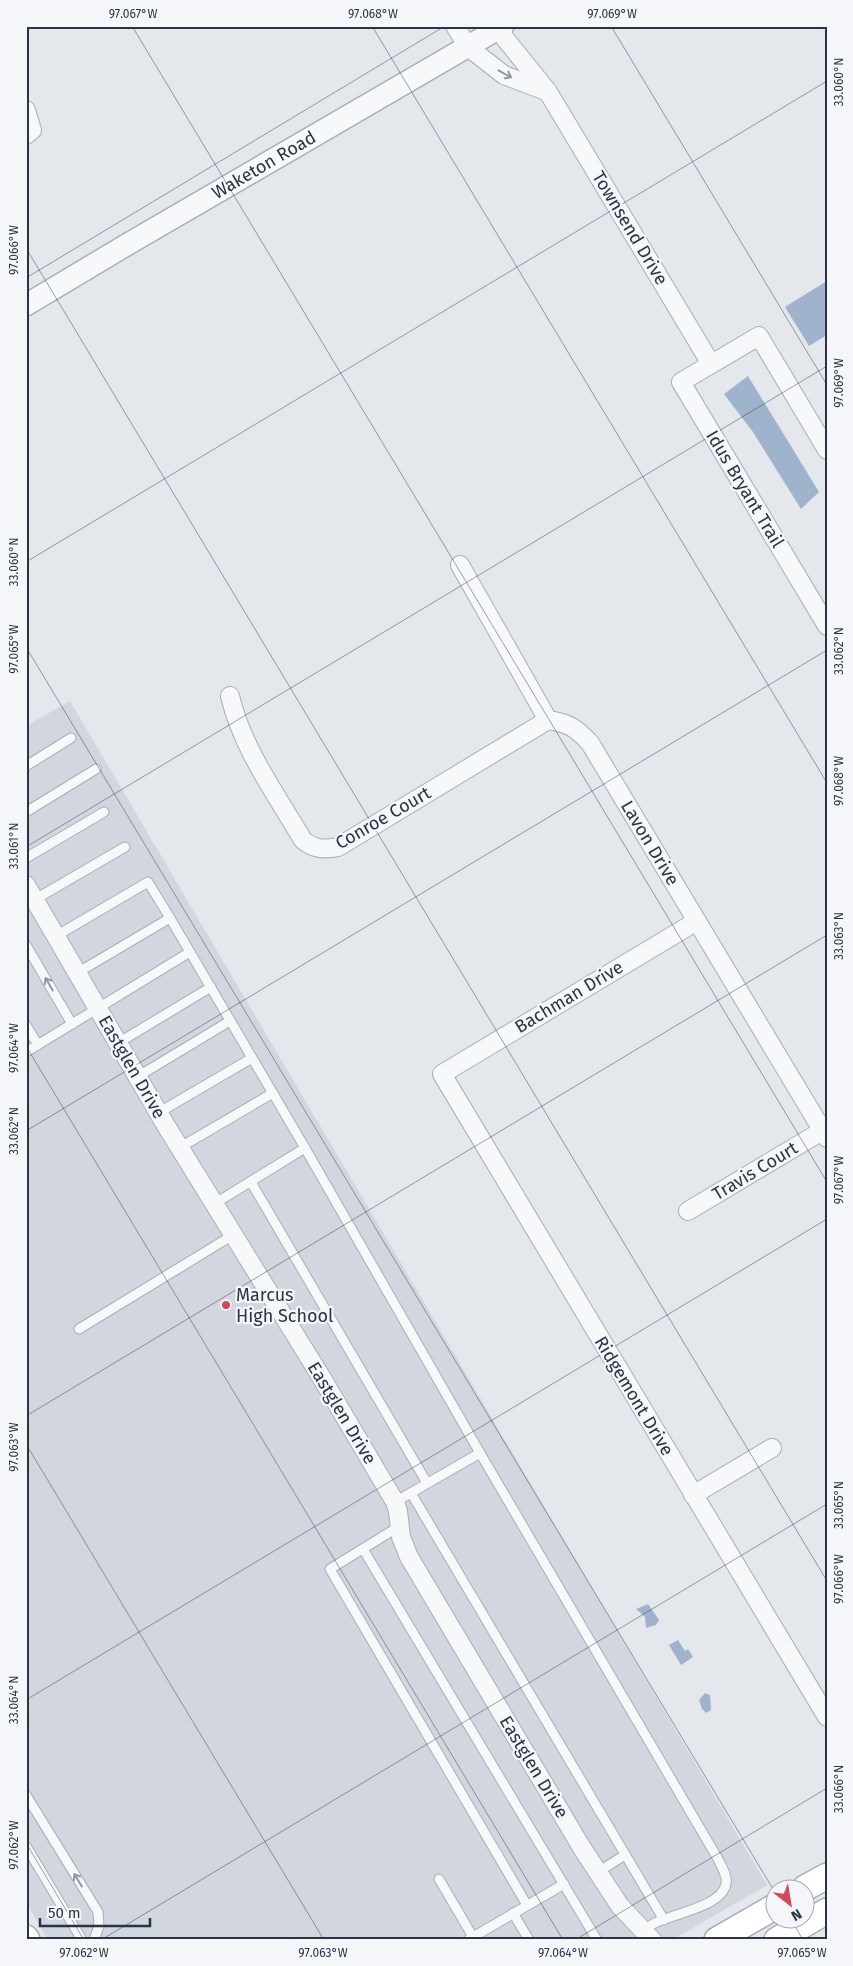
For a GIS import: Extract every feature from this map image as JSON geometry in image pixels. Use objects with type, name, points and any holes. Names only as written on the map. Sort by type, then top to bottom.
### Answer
[{"type":"main road","points":[[816,1882],[827,1876]]},
{"type":"main road","points":[[777,1940],[827,1911]]},
{"type":"main road","points":[[717,1940],[766,1912]]},
{"type":"street","points":[[455,26],[468,47],[504,75],[548,92]]},
{"type":"street","name":"Waketon Road","points":[[26,305],[468,47],[499,27]]},
{"type":"street","name":"Townsend Drive","points":[[499,27],[548,92],[711,364]]},
{"type":"street","points":[[26,110],[29,132]]},
{"type":"street","points":[[711,364],[759,336],[827,450]]},
{"type":"street","name":"Idus Bryant Trail","points":[[711,364],[681,382],[827,626]]},
{"type":"street","points":[[460,565],[548,720]]},
{"type":"street","name":"Conroe Court","points":[[230,696],[234,713],[250,750],[303,840],[310,846],[328,849],[338,847],[548,720]]},
{"type":"street","name":"Lavon Drive","points":[[548,720],[561,722],[577,728],[590,743],[824,1135]]},
{"type":"street","name":"Eastglen Drive","points":[[28,890],[158,1114],[323,1380],[395,1502],[401,1537],[409,1557],[598,1872],[620,1906],[648,1935]]},
{"type":"street","name":"Bachman Drive","points":[[442,1074],[697,921]]},
{"type":"street","name":"Ridgemont Drive","points":[[442,1074],[693,1495],[824,1706]]},
{"type":"street","name":"Travis Court","points":[[688,1211],[824,1135]]},
{"type":"street","points":[[693,1495],[772,1448]]},
{"type":"lane","points":[[26,766],[71,738]]},
{"type":"lane","points":[[26,812],[96,769]]},
{"type":"lane","points":[[26,858],[104,812]]},
{"type":"lane","points":[[28,890],[125,847]]},
{"type":"lane","points":[[56,936],[148,882],[211,987],[713,1850],[726,1876],[726,1884],[716,1898],[701,1906],[664,1920],[648,1935]]},
{"type":"lane","points":[[77,973],[170,918]]},
{"type":"lane","points":[[26,945],[72,1024]]},
{"type":"lane","points":[[26,1052],[190,952]]},
{"type":"lane","points":[[118,1043],[211,987]]},
{"type":"lane","points":[[137,1077],[230,1021]]},
{"type":"lane","points":[[26,1025],[38,1045]]},
{"type":"lane","points":[[158,1114],[252,1058]]},
{"type":"lane","points":[[180,1148],[273,1093]]},
{"type":"lane","points":[[214,1204],[305,1148]]},
{"type":"lane","points":[[251,1182],[428,1483]]},
{"type":"lane","points":[[79,1329],[233,1235]]},
{"type":"lane","points":[[395,1502],[480,1452]]},
{"type":"lane","points":[[411,1493],[664,1920]]},
{"type":"lane","points":[[400,1526],[330,1569],[527,1906]]},
{"type":"lane","points":[[363,1549],[597,1940]]},
{"type":"lane","points":[[26,1795],[98,1912],[99,1926],[94,1940]]},
{"type":"lane","points":[[26,1846],[82,1940]]},
{"type":"lane","points":[[598,1872],[625,1855]]},
{"type":"lane","points":[[439,1879],[471,1938],[564,1884]]},
{"type":"lane","points":[[514,1913],[529,1940]]},
{"type":"shaded area","name":"Marcus High School","points":[[70,701],[766,1886],[672,1940],[48,1940],[26,1902],[26,726]]},
{"type":"water","points":[[827,281],[827,335],[809,346],[785,307]]},
{"type":"water","points":[[748,376],[819,492],[801,509],[753,432],[724,394]]},
{"type":"water","points":[[648,1604],[659,1620],[656,1625],[646,1628],[645,1617],[636,1609]]},
{"type":"water","points":[[678,1640],[685,1651],[688,1649],[693,1657],[681,1665],[669,1645]]},
{"type":"water","points":[[705,1693],[710,1695],[711,1710],[706,1713],[702,1709],[699,1700]]},
{"type":"place","name":"Marcus High School","points":[[226,1305]]}]
